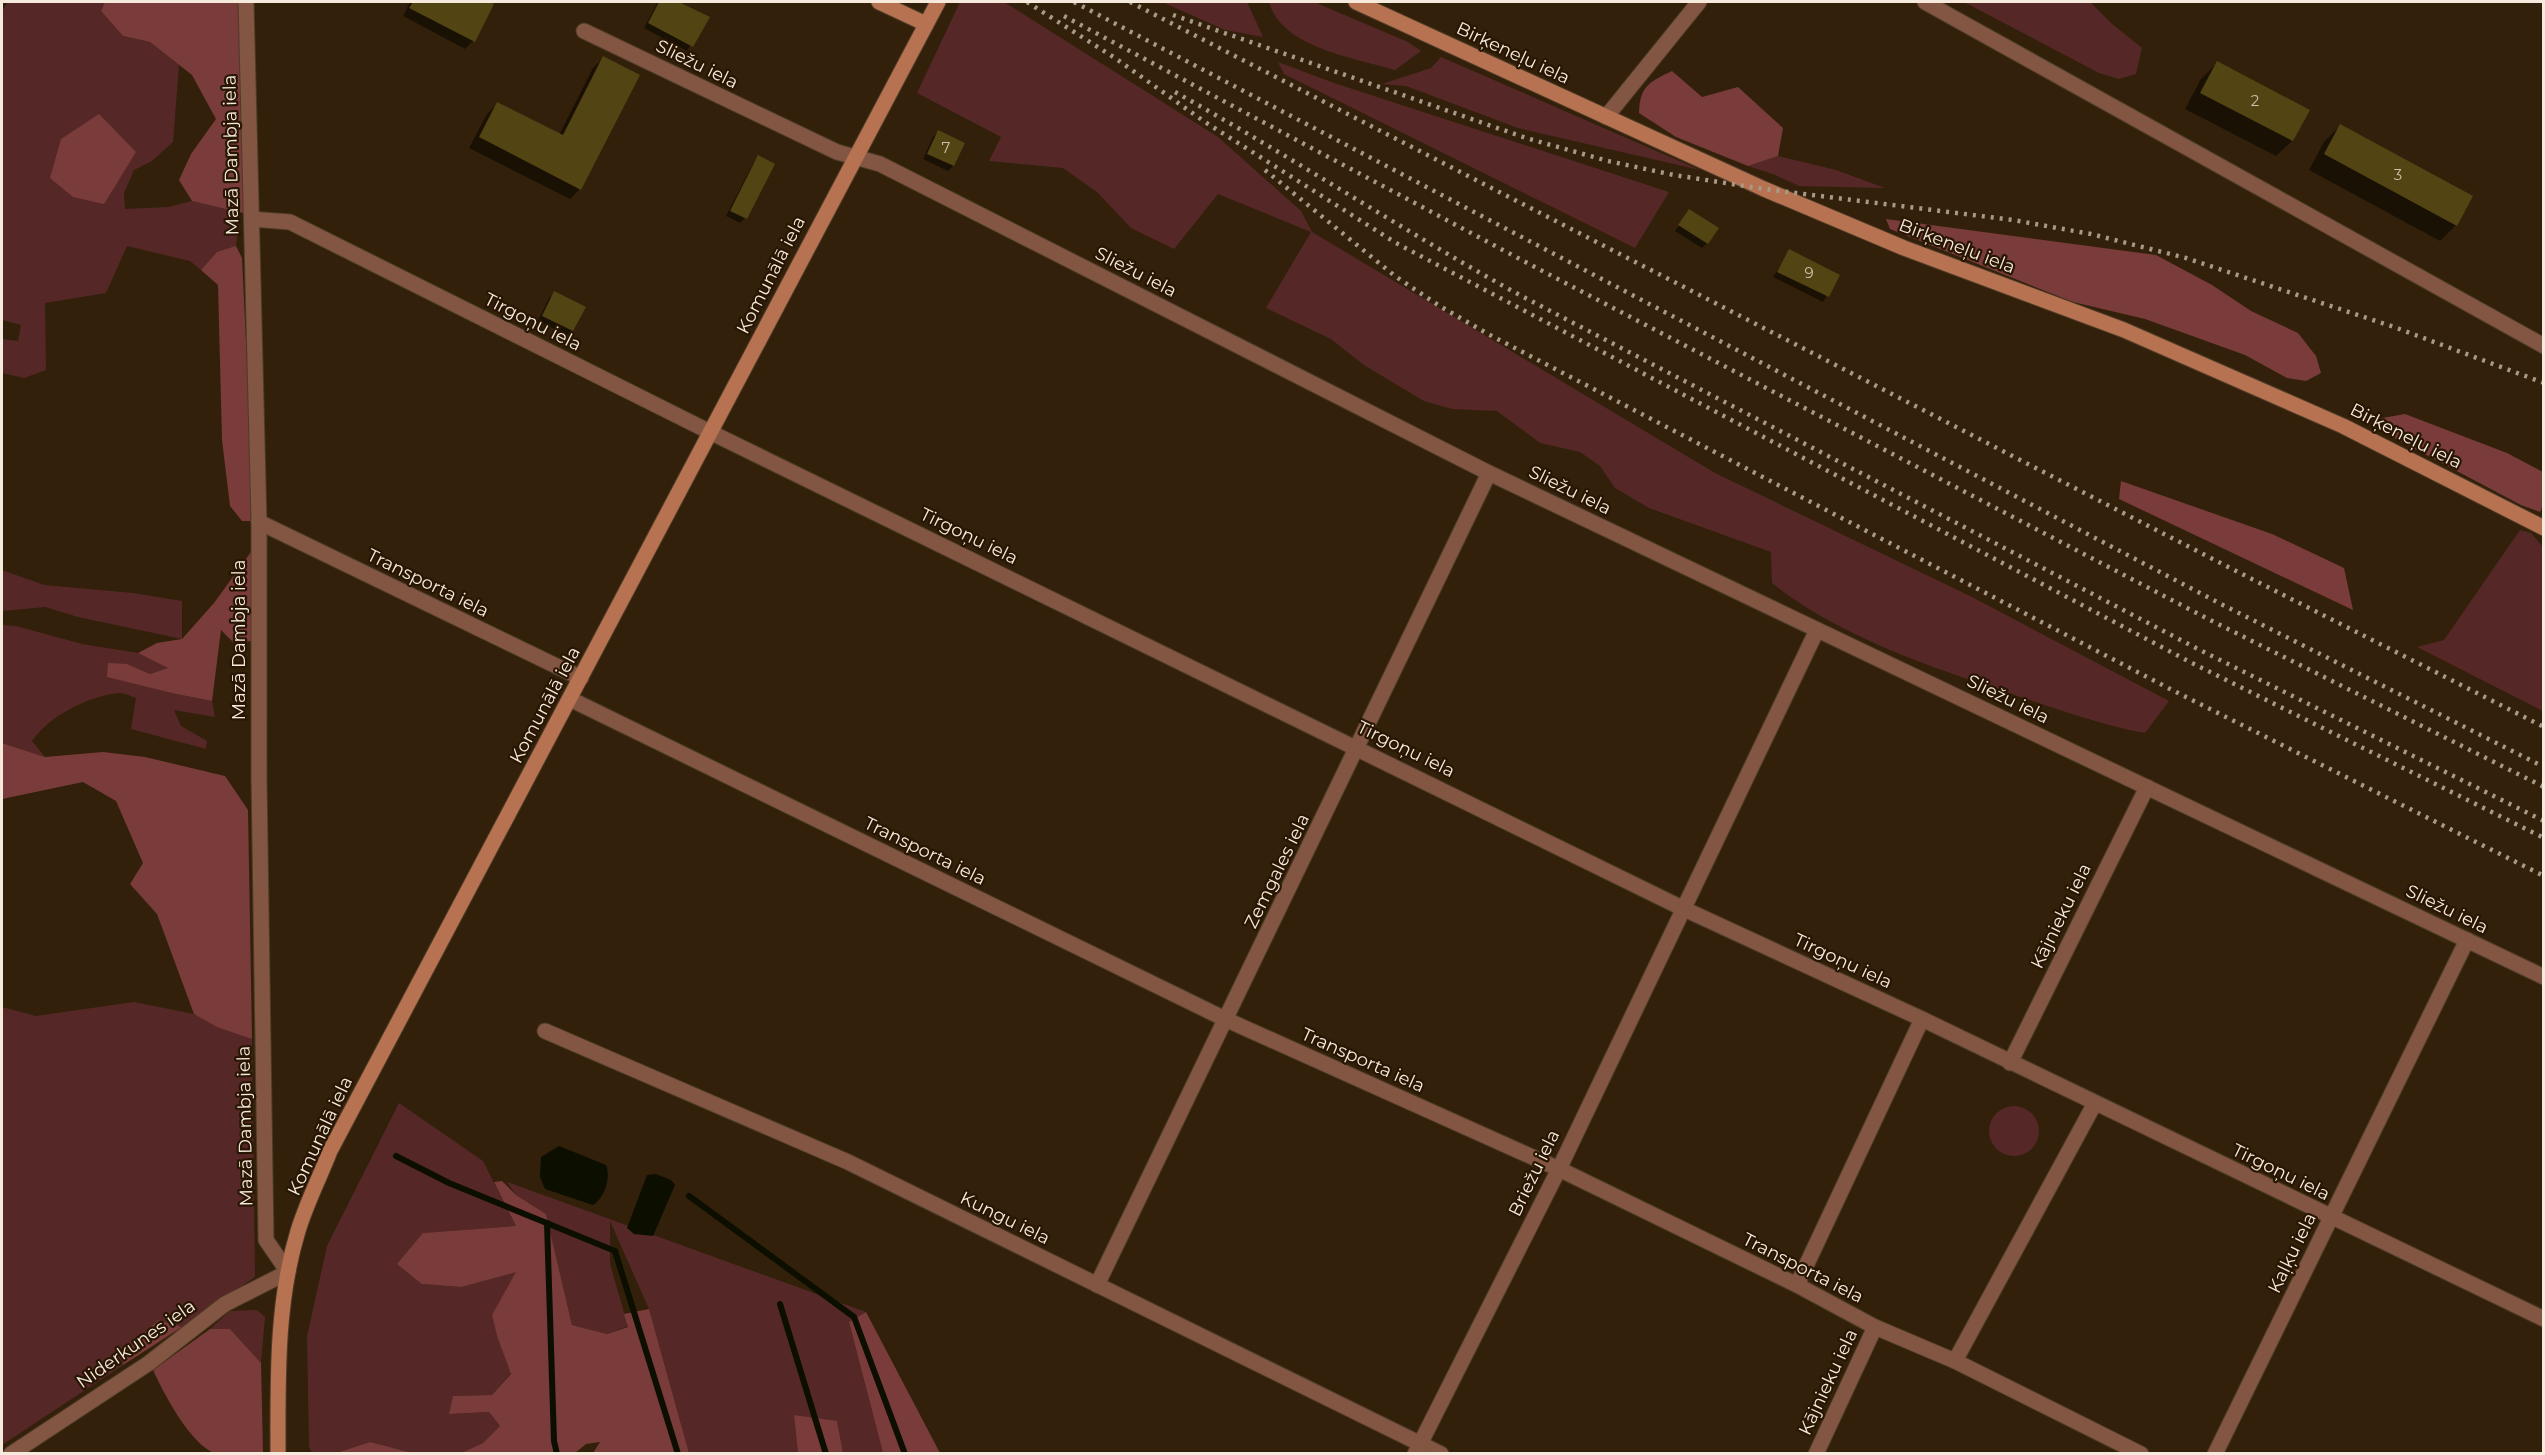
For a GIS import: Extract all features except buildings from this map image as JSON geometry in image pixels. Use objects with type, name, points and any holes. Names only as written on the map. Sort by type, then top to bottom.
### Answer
[{"type":"street","name":"Mazā Dambja iela","points":[[246,2],[259,522],[259,777],[266,1240],[288,1272]]},
{"type":"street","points":[[879,2],[926,24]]},
{"type":"street","name":"Komunālā iela","points":[[278,1454],[280,1323],[288,1272],[298,1230],[330,1150],[712,433],[938,2]]},
{"type":"street","name":"Birķeneļu iela","points":[[1356,2],[1764,189],[1904,248],[2124,330],[2321,416],[2544,528]]},
{"type":"street","points":[[1606,117],[1699,2]]},
{"type":"street","points":[[1925,2],[2544,346]]},
{"type":"street","name":"Sliežu iela","points":[[584,31],[837,152],[880,164],[1489,473],[2544,977]]},
{"type":"street","name":"Tirgoņu iela","points":[[252,219],[290,222],[712,433],[1682,908],[1922,1019],[2544,1319]]},
{"type":"street","name":"Zemgales iela","points":[[1097,1286],[1359,748],[1489,473]]},
{"type":"street","name":"Transporta iela","points":[[259,522],[581,678]]},
{"type":"street","name":"Briežu iela","points":[[1418,1449],[1559,1169],[1817,630]]},
{"type":"street","name":"Transporta iela","points":[[570,699],[1227,1020],[1559,1169],[1875,1327],[1955,1362],[2141,1454]]},
{"type":"street","name":"Kājnieku iela","points":[[2010,1063],[2147,787]]},
{"type":"street","name":"Kaļķu iela","points":[[2216,1454],[2467,940]]},
{"type":"street","points":[[1797,1286],[1922,1019]]},
{"type":"street","name":"Kungu iela","points":[[545,1031],[848,1162],[1418,1449],[1441,1454]]},
{"type":"street","points":[[1955,1362],[2095,1103]]},
{"type":"street","name":"Niderkunes iela","points":[[11,1454],[149,1363],[225,1304],[288,1272]]},
{"type":"street","name":"Kājnieku iela","points":[[1816,1454],[1875,1327]]},
{"type":"shaded area","points":[[8,2],[105,2],[101,11],[123,36],[150,42],[179,65],[173,142],[152,161],[134,170],[124,193],[125,209],[168,207],[192,201],[240,212],[236,246],[213,257],[201,270],[190,261],[127,246],[106,293],[45,303],[46,370],[24,378],[2,373],[2,339],[18,341],[21,325],[2,320],[2,11]],"holes":[[[81,127],[73,197],[61,139]]]},
{"type":"shaded area","points":[[105,2],[240,2],[247,214],[192,201],[179,180],[191,154],[216,119],[192,75],[150,42],[123,36],[101,11]]},
{"type":"shaded area","points":[[960,2],[1004,2],[1218,137],[1301,211],[1312,232],[1715,473],[1972,597],[2169,701],[2145,733],[2075,715],[1945,671],[1854,634],[1798,602],[1772,583],[1771,552],[1649,508],[1615,488],[1600,466],[1580,452],[1540,443],[1497,411],[1452,409],[1424,401],[1364,365],[1331,339],[1266,308],[1311,232],[1218,194],[1174,249],[1131,228],[1097,192],[1063,168],[989,161],[1001,137],[917,93]]},
{"type":"shaded area","points":[[1162,2],[1247,2],[1263,37],[1225,30]]},
{"type":"shaded area","points":[[1269,2],[1314,2],[1408,42],[1421,51],[1395,70],[1322,49],[1304,41],[1289,30],[1277,18]]},
{"type":"shaded area","points":[[1964,2],[2090,2],[2111,23],[2142,48],[2136,74],[2119,79],[2099,73]]},
{"type":"shaded area","points":[[1441,57],[1700,170],[1518,128],[1406,86],[1382,84],[1431,68]]},
{"type":"shaded area","points":[[1278,62],[1334,83],[1669,192],[1635,248],[1284,74]]},
{"type":"shaded area","points":[[1672,71],[1702,97],[1738,87],[1783,128],[1778,156],[1748,166],[1676,137],[1639,113],[1641,97],[1647,86]]},
{"type":"shaded area","points":[[99,114],[136,152],[104,204],[73,197],[50,178],[61,139]]},
{"type":"shaded area","points":[[1778,156],[1836,170],[1885,188],[1799,186],[1748,166]]},
{"type":"shaded area","points":[[1886,219],[2156,255],[2212,285],[2251,311],[2298,333],[2316,356],[2321,373],[2306,381],[2287,378],[2245,355],[2145,319],[2073,302],[1890,229]]},
{"type":"shaded area","points":[[236,246],[242,258],[249,404],[251,521],[242,521],[230,506],[222,440],[218,285],[201,270],[217,252]]},
{"type":"shaded area","points":[[2405,414],[2507,453],[2543,472],[2543,505],[2540,512],[2521,505],[2383,432],[2377,419]]},
{"type":"shaded area","points":[[2121,481],[2272,534],[2344,568],[2353,610],[2119,499]]},
{"type":"shaded area","points":[[2520,530],[2531,533],[2543,547],[2543,711],[2417,647],[2444,640]]},
{"type":"shaded area","points":[[251,552],[251,641],[234,643],[221,630],[212,701],[107,677],[108,663],[127,664],[150,674],[168,668],[138,653],[157,643],[182,639],[214,603]]},
{"type":"shaded area","points":[[2,570],[44,585],[133,593],[182,601],[182,639],[78,617],[45,607],[2,611]]},
{"type":"shaded area","points":[[2,625],[16,626],[82,644],[138,653],[169,668],[150,674],[127,664],[107,676],[212,701],[215,717],[174,710],[181,726],[207,741],[206,749],[131,729],[136,698],[118,693],[82,703],[48,724],[32,741],[45,757],[2,743]]},
{"type":"shaded area","points":[[2,743],[45,757],[103,752],[145,757],[225,776],[248,810],[252,1039],[217,1027],[194,1014],[157,914],[130,884],[143,863],[116,801],[83,782],[2,799]]},
{"type":"shaded area","points":[[134,1002],[194,1014],[252,1039],[255,1277],[182,1327],[158,1320],[125,1352],[123,1365],[2,1445],[2,1007],[36,1016]]},
{"type":"shaded area","points":[[399,1103],[483,1161],[516,1226],[424,1233],[422,1284],[461,1287],[517,1271],[498,1339],[511,1373],[492,1395],[454,1396],[450,1414],[489,1412],[500,1426],[483,1443],[461,1453],[413,1453],[370,1442],[336,1453],[312,1453],[309,1447],[307,1336],[327,1246]]},
{"type":"shaded area","points":[[2014,1106],[2023,1108],[2034,1117],[2039,1131],[2037,1140],[2028,1151],[2014,1156],[2005,1154],[1994,1145],[1989,1131],[1991,1122],[2000,1111]]},
{"type":"shaded area","points":[[559,1146],[606,1165],[608,1176],[606,1187],[601,1197],[593,1205],[545,1189],[540,1177],[541,1157]]},
{"type":"shaded area","points":[[656,1174],[671,1180],[675,1185],[653,1236],[634,1234],[627,1228],[647,1175]]},
{"type":"shaded area","points":[[502,1181],[516,1195],[546,1214],[572,1325],[607,1334],[628,1327],[624,1314],[649,1309],[689,1453],[593,1453],[600,1442],[586,1444],[575,1453],[461,1453],[483,1443],[500,1426],[489,1412],[449,1414],[453,1396],[492,1395],[511,1374],[492,1315],[516,1272],[461,1287],[422,1284],[397,1264],[423,1233],[516,1226],[494,1182]]},
{"type":"shaded area","points":[[507,1182],[866,1312],[849,1322],[883,1453],[843,1453],[837,1422],[794,1415],[798,1453],[689,1453],[649,1309],[610,1221],[610,1264],[628,1326],[607,1334],[572,1325],[546,1214],[516,1195]]},
{"type":"shaded area","points":[[257,1310],[265,1317],[261,1363],[230,1329],[210,1329],[230,1311]]},
{"type":"shaded area","points":[[866,1312],[940,1453],[883,1453],[849,1322]]},
{"type":"shaded area","points":[[158,1320],[182,1327],[123,1365],[125,1352]]},
{"type":"shaded area","points":[[210,1329],[230,1329],[261,1363],[263,1453],[217,1454],[207,1449],[197,1441],[179,1418],[153,1370]]},
{"type":"shaded area","points":[[794,1415],[837,1421],[843,1453],[798,1453]]},
{"type":"shaded area","points":[[370,1442],[413,1453],[336,1453]]},
{"type":"waterway","points":[[396,1156],[449,1183],[615,1251],[678,1454]]},
{"type":"waterway","points":[[689,1196],[854,1317],[905,1454]]},
{"type":"waterway","points":[[547,1223],[554,1441],[557,1454]]},
{"type":"waterway","points":[[780,1304],[826,1454]]},
{"type":"railway","points":[[1027,2],[1115,58],[1205,122],[1396,243],[2190,662],[2544,838]]},
{"type":"railway","points":[[1074,2],[2219,603],[2544,767]]},
{"type":"railway","points":[[1130,2],[2544,727]]},
{"type":"railway","points":[[1173,15],[1526,138],[1608,161],[1674,175],[1764,189],[2013,220],[2091,234],[2186,258],[2394,327],[2544,383]]},
{"type":"railway","points":[[1064,16],[1531,265],[2210,620],[2544,787]]},
{"type":"railway","points":[[1175,92],[1514,292],[2196,648],[2544,821]]},
{"type":"railway","points":[[1265,170],[1395,276],[1438,305],[1488,334],[2174,691],[2544,876]]}]
